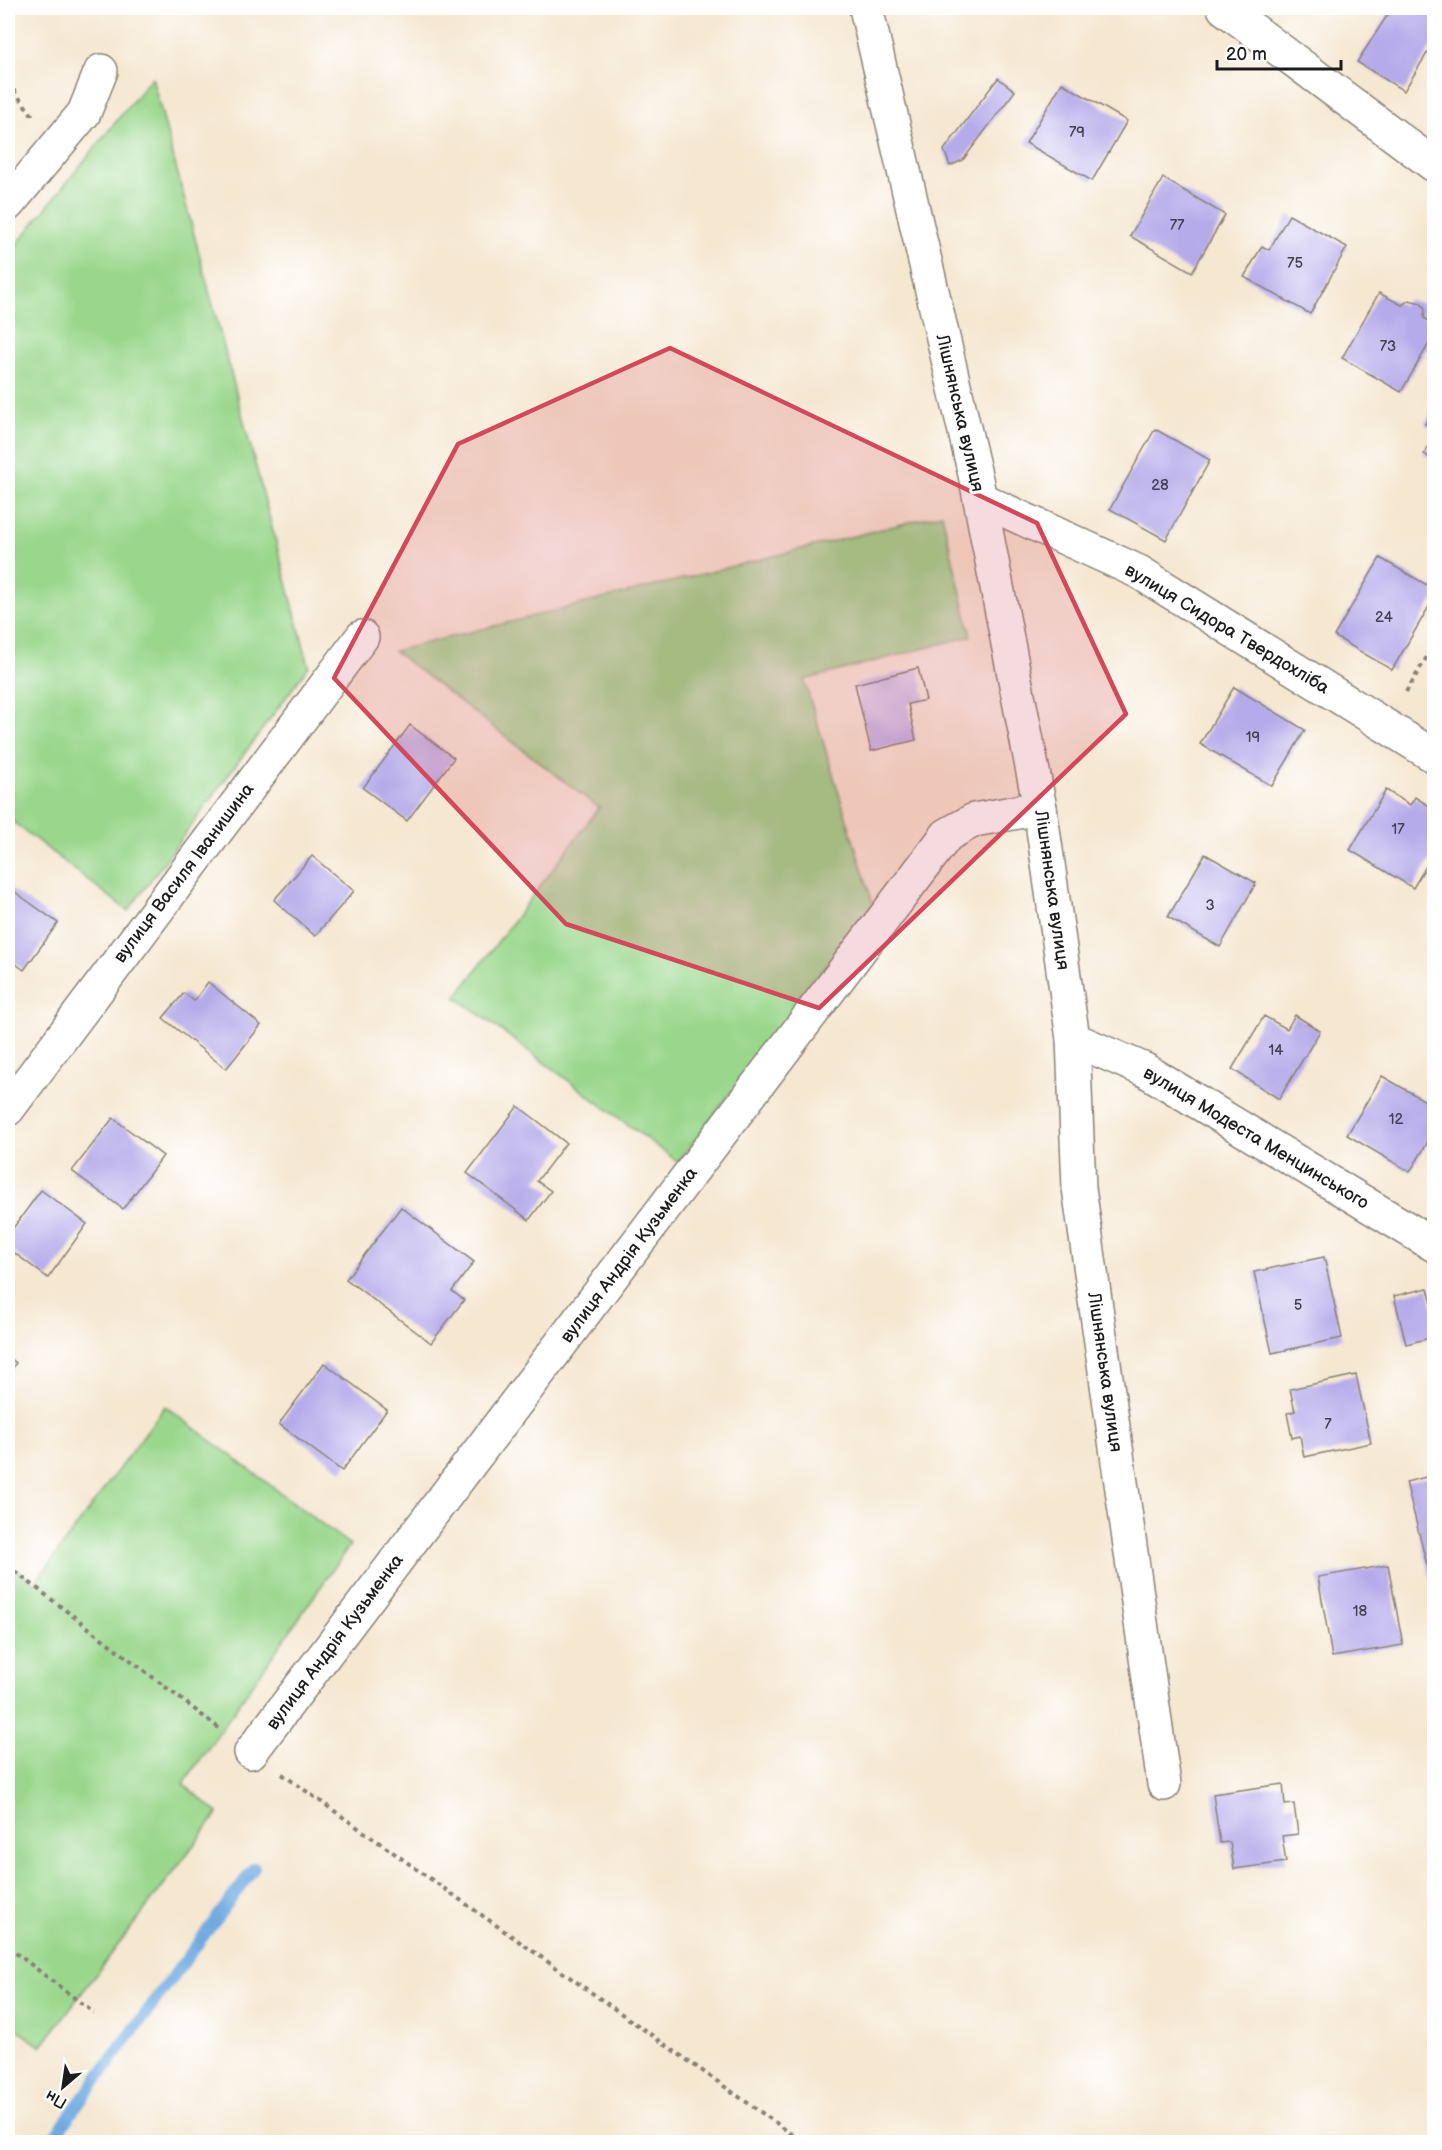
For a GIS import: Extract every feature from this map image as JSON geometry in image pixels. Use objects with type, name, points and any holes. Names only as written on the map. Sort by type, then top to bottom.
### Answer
[{"type":"street","name":"Лішнянська вулиця","points":[[866,8],[980,499],[1040,808],[1073,1039],[1079,1188],[1164,1784]]},
{"type":"street","points":[[1224,8],[1434,165]]},
{"type":"street","points":[[8,204],[84,113],[101,70]]},
{"type":"street","name":"вулиця Сидора Твердохліба","points":[[980,499],[1139,572],[1434,756]]},
{"type":"street","name":"вулиця Василя Іванишина","points":[[8,1109],[362,637]]},
{"type":"street","name":"вулиця Андрія Кузьменка","points":[[251,1752],[947,835],[974,820],[1040,808]]},
{"type":"street","name":"вулиця Модеста Менцинського","points":[[1073,1039],[1145,1070],[1434,1245]]},
{"type":"path","points":[[1385,726],[1434,645]]},
{"type":"path","points":[[8,1566],[251,1752],[803,2142]]},
{"type":"path","points":[[8,1947],[94,2013]]},
{"type":"highlighted area","points":[[670,348],[1037,523],[1126,714],[819,1008],[566,924],[334,678],[458,444]]},
{"type":"green space","points":[[152,77],[309,666],[128,911],[8,818],[8,255]]},
{"type":"green space","points":[[942,514],[971,636],[804,680],[873,904],[678,1162],[456,997],[599,808],[394,651]]},
{"type":"green space","points":[[165,1406],[350,1545],[183,1784],[218,1813],[41,2047],[8,2022],[8,1564],[35,1583]]},
{"type":"building","points":[[1392,8],[1419,8],[1434,17],[1434,42],[1404,91],[1357,62]]},
{"type":"building","points":[[998,78],[1015,91],[963,160],[950,166],[944,150]]},
{"type":"building","points":[[1062,83],[1127,121],[1092,181],[1026,143]]},
{"type":"building","points":[[1163,178],[1225,215],[1192,272],[1130,236]]},
{"type":"building","points":[[1289,215],[1347,247],[1310,314],[1244,277],[1262,246],[1269,250]]},
{"type":"building","points":[[1379,293],[1402,305],[1409,300],[1421,303],[1425,308],[1424,318],[1434,324],[1434,335],[1401,392],[1342,358]]},
{"type":"building","points":[[1434,408],[1434,430],[1425,424]]},
{"type":"building","points":[[1155,429],[1210,460],[1166,540],[1110,509]]},
{"type":"building","points":[[1434,437],[1434,460],[1424,454]]},
{"type":"building","points":[[1380,558],[1434,589],[1434,598],[1392,670],[1334,636]]},
{"type":"building","points":[[918,668],[926,700],[908,704],[916,740],[871,751],[855,684]]},
{"type":"building","points":[[1234,687],[1305,730],[1272,786],[1200,744]]},
{"type":"building","points":[[410,725],[454,758],[407,821],[363,788]]},
{"type":"building","points":[[1386,790],[1410,805],[1415,797],[1434,809],[1434,853],[1413,888],[1350,850]]},
{"type":"building","points":[[1205,854],[1256,883],[1220,947],[1168,917]]},
{"type":"building","points":[[312,856],[354,891],[315,936],[274,900]]},
{"type":"building","points":[[8,887],[58,923],[24,970],[13,962],[8,971]]},
{"type":"building","points":[[208,982],[261,1025],[226,1069],[163,1018],[184,993],[194,1001]]},
{"type":"building","points":[[1295,1015],[1320,1031],[1279,1099],[1232,1069],[1264,1016],[1287,1029]]},
{"type":"building","points":[[1382,1076],[1434,1106],[1434,1132],[1410,1172],[1347,1135]]},
{"type":"building","points":[[518,1106],[566,1143],[537,1181],[551,1191],[529,1220],[467,1173]]},
{"type":"building","points":[[113,1118],[163,1156],[123,1209],[72,1171]]},
{"type":"building","points":[[41,1190],[87,1224],[48,1278],[8,1248],[8,1235]]},
{"type":"building","points":[[401,1207],[474,1262],[452,1291],[464,1300],[431,1343],[346,1279]]},
{"type":"building","points":[[1324,1257],[1342,1338],[1272,1353],[1254,1272]]},
{"type":"building","points":[[1428,1288],[1434,1313],[1434,1337],[1406,1344],[1394,1296]]},
{"type":"building","points":[[8,1356],[16,1363],[8,1375]]},
{"type":"building","points":[[324,1363],[387,1410],[342,1471],[279,1424]]},
{"type":"building","points":[[1356,1375],[1371,1443],[1304,1457],[1300,1436],[1292,1438],[1287,1413],[1295,1411],[1290,1389]]},
{"type":"building","points":[[1434,1475],[1434,1576],[1430,1577],[1406,1482]]},
{"type":"building","points":[[1388,1565],[1403,1645],[1332,1657],[1318,1577]]},
{"type":"building","points":[[1283,1784],[1285,1805],[1294,1804],[1298,1834],[1282,1836],[1286,1862],[1234,1869],[1230,1842],[1220,1843],[1213,1794]]},
{"type":"waterway","points":[[50,2142],[254,1868]]}]
